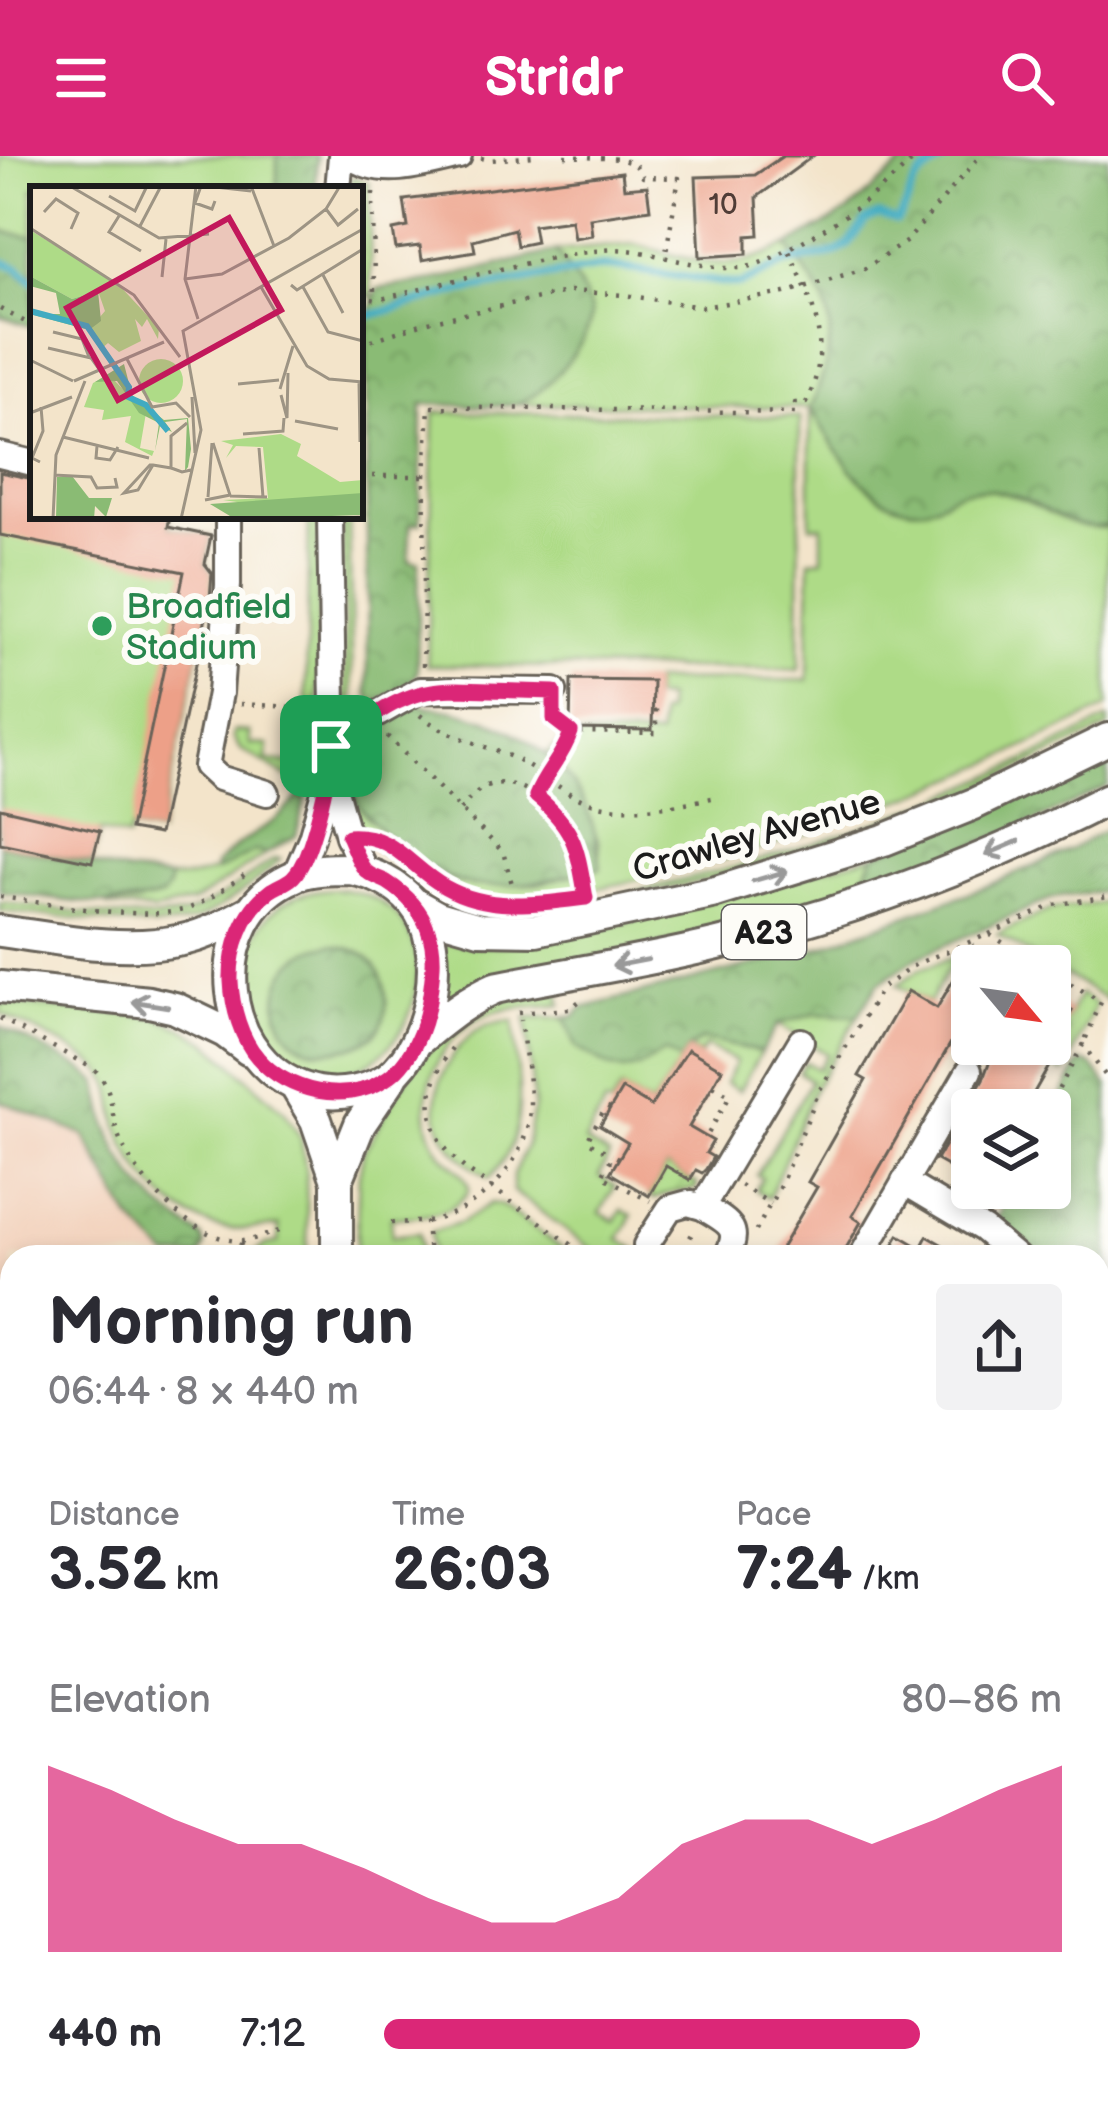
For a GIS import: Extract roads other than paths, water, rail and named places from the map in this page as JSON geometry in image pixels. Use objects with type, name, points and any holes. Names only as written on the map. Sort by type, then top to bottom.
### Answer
[{"type":"main road","name":"Crawley Avenue","points":[[413,903],[438,917],[480,929],[536,930],[716,892],[884,840],[974,804],[1108,739]]},
{"type":"main road","name":"A23","points":[[418,1041],[455,1010],[495,988],[652,959],[796,923],[994,852],[1108,800]]},
{"type":"main road","points":[[254,1054],[233,1004],[231,979],[238,938],[267,893],[296,875],[333,869],[366,872],[385,880],[413,903],[428,927],[434,965],[418,1041],[360,1124],[337,1181]]},
{"type":"main road","points":[[0,932],[123,946],[182,940],[220,928],[252,910]]},
{"type":"main road","points":[[0,987],[175,1008],[225,1032],[295,1085],[321,1093],[356,1091],[386,1080],[399,1068]]},
{"type":"main road","points":[[295,1085],[316,1120],[337,1181],[337,1245]]},
{"type":"street","points":[[339,186],[345,156],[373,168],[459,156]]},
{"type":"street","points":[[0,455],[30,462]]},
{"type":"street","points":[[228,519],[220,693],[206,766],[219,778],[267,793]]},
{"type":"street","points":[[296,875],[311,838],[330,758],[330,519]]},
{"type":"street","points":[[330,758],[369,718],[420,690],[554,692]]},
{"type":"street","points":[[330,758],[348,836],[366,872]]},
{"type":"street","points":[[702,1207],[801,1041]]},
{"type":"street","points":[[868,1245],[969,1071]]},
{"type":"street","points":[[904,1182],[1002,1245]]},
{"type":"street","points":[[646,1245],[670,1208],[688,1203],[724,1221],[733,1231],[732,1245]]},
{"type":"waterway","points":[[363,316],[461,291],[602,267],[739,285],[786,263],[835,253],[848,245],[866,221],[879,215],[897,221],[919,178],[951,156]]},
{"type":"waterway","points":[[0,261],[30,278]]},
{"type":"place","name":"Broadfield Stadium","points":[[102,626]]}]
